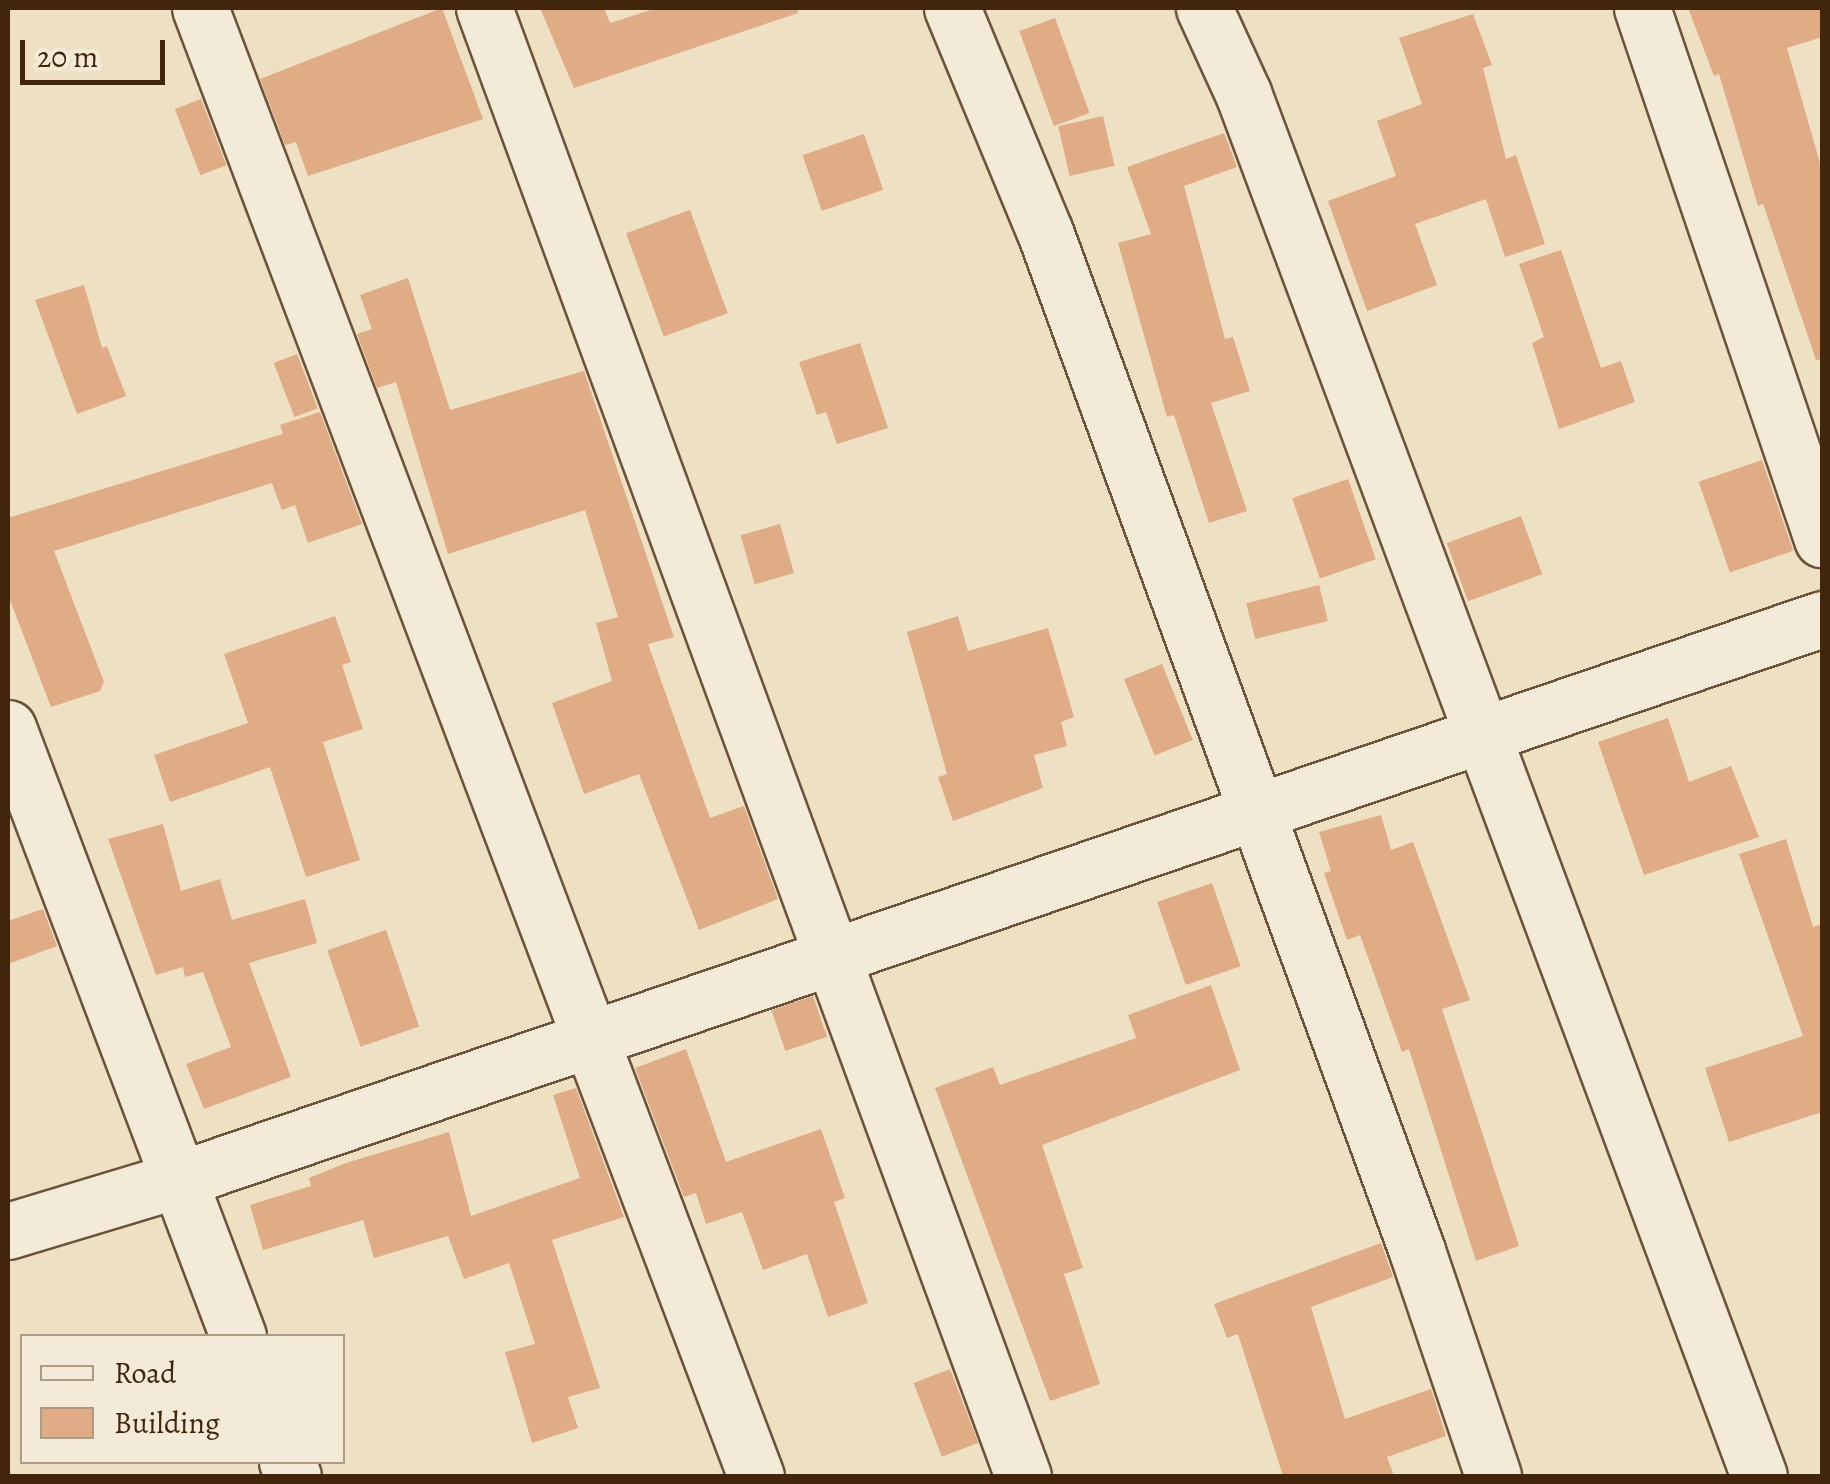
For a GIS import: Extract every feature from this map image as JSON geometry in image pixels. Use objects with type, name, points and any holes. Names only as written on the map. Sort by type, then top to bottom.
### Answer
[{"type":"street","points":[[200,8],[756,1476]]},
{"type":"street","points":[[484,8],[1023,1476]]},
{"type":"street","points":[[952,8],[1045,232],[1258,812],[1493,1476]]},
{"type":"street","points":[[1204,8],[1243,93],[1480,736],[1662,1204],[1760,1476]]},
{"type":"street","points":[[1642,8],[1822,539]]},
{"type":"street","points":[[8,1232],[178,1180],[1822,620]]},
{"type":"street","points":[[8,728],[237,1334]]},
{"type":"building","points":[[442,8],[483,119],[308,176],[296,142],[285,145],[260,79]]},
{"type":"building","points":[[540,8],[604,8],[610,23],[657,8],[797,8],[798,13],[574,88]]},
{"type":"building","points":[[1688,8],[1822,8],[1822,37],[1787,48],[1822,170],[1822,359],[1816,360],[1763,204],[1758,206],[1719,74],[1714,76]]},
{"type":"building","points":[[1473,14],[1492,65],[1483,68],[1506,159],[1516,155],[1545,244],[1505,257],[1486,199],[1415,224],[1437,285],[1367,311],[1328,201],[1396,176],[1377,121],[1422,104],[1399,38]]},
{"type":"building","points":[[1055,18],[1090,113],[1054,126],[1019,31]]},
{"type":"building","points":[[201,99],[226,165],[200,175],[175,109]]},
{"type":"building","points":[[1103,116],[1114,166],[1070,176],[1058,126]]},
{"type":"building","points":[[1224,133],[1237,167],[1184,186],[1225,339],[1233,337],[1250,391],[1211,403],[1247,511],[1209,523],[1174,415],[1167,417],[1118,243],[1151,234],[1127,167]]},
{"type":"building","points":[[864,134],[883,190],[822,211],[803,155]]},
{"type":"building","points":[[690,210],[728,313],[664,337],[626,233]]},
{"type":"building","points":[[1561,250],[1601,368],[1621,361],[1635,402],[1559,429],[1532,343],[1544,337],[1519,264]]},
{"type":"building","points":[[408,278],[450,410],[584,371],[674,637],[648,644],[710,818],[744,806],[778,899],[699,930],[639,774],[584,794],[552,703],[612,681],[596,623],[618,617],[585,510],[448,554],[396,382],[377,388],[357,334],[372,329],[360,295]]},
{"type":"building","points":[[84,285],[102,348],[107,346],[126,396],[77,414],[35,300]]},
{"type":"building","points":[[860,343],[888,428],[837,444],[826,412],[817,415],[799,362]]},
{"type":"building","points":[[297,354],[318,408],[294,417],[274,363]]},
{"type":"building","points":[[320,412],[362,524],[308,543],[295,505],[282,510],[272,483],[54,551],[104,682],[100,691],[51,707],[8,595],[8,518],[283,434],[280,425]]},
{"type":"building","points":[[1762,460],[1793,551],[1730,573],[1699,482]]},
{"type":"building","points":[[1348,479],[1376,559],[1320,579],[1292,498]]},
{"type":"building","points":[[1521,516],[1542,574],[1468,601],[1447,543]]},
{"type":"building","points":[[780,524],[794,573],[755,584],[741,535]]},
{"type":"building","points":[[1319,585],[1328,621],[1255,639],[1246,603]]},
{"type":"building","points":[[335,616],[351,662],[342,665],[363,729],[323,742],[360,860],[306,877],[270,767],[170,802],[154,755],[248,723],[224,654]]},
{"type":"building","points":[[958,616],[968,651],[1048,628],[1074,717],[1061,722],[1067,746],[1034,755],[1043,788],[953,821],[938,777],[947,774],[907,632]]},
{"type":"building","points":[[1162,664],[1193,740],[1155,755],[1124,679]]},
{"type":"building","points":[[1668,718],[1689,782],[1731,766],[1759,837],[1644,875],[1598,742]]},
{"type":"building","points":[[1381,815],[1391,850],[1413,842],[1470,1000],[1442,1009],[1519,1246],[1476,1261],[1409,1049],[1402,1052],[1360,935],[1347,940],[1324,873],[1331,871],[1319,832]]},
{"type":"building","points":[[163,824],[181,891],[220,879],[232,920],[305,899],[317,943],[249,963],[291,1077],[204,1109],[186,1064],[231,1047],[203,972],[185,977],[183,967],[156,975],[108,839]]},
{"type":"building","points":[[1786,839],[1813,927],[1822,924],[1822,1112],[1729,1142],[1705,1068],[1803,1036],[1739,854]]},
{"type":"building","points":[[1212,883],[1241,966],[1186,985],[1157,902]]},
{"type":"building","points":[[43,909],[57,946],[8,964],[8,921]]},
{"type":"building","points":[[386,930],[419,1026],[361,1047],[327,950]]},
{"type":"building","points":[[1211,985],[1240,1070],[1042,1145],[1083,1268],[1064,1274],[1100,1384],[1050,1401],[935,1088],[993,1067],[1000,1085],[1136,1038],[1128,1015]]},
{"type":"building","points":[[813,996],[827,1037],[785,1051],[771,1010]]},
{"type":"building","points":[[686,1049],[726,1162],[821,1129],[845,1198],[834,1202],[868,1303],[828,1317],[807,1254],[763,1270],[742,1212],[706,1224],[696,1193],[684,1197],[635,1068]]},
{"type":"building","points":[[576,1088],[624,1217],[552,1240],[600,1388],[568,1397],[578,1428],[532,1443],[505,1352],[535,1344],[509,1263],[464,1279],[448,1236],[374,1258],[363,1220],[263,1250],[250,1205],[311,1186],[309,1178],[346,1163],[449,1132],[471,1216],[580,1178],[553,1095]]},
{"type":"building","points":[[1381,1243],[1393,1277],[1311,1307],[1345,1419],[1431,1389],[1446,1436],[1387,1457],[1394,1476],[1283,1476],[1238,1334],[1227,1338],[1214,1304]]},
{"type":"building","points":[[950,1369],[978,1443],[942,1457],[914,1383]]}]
